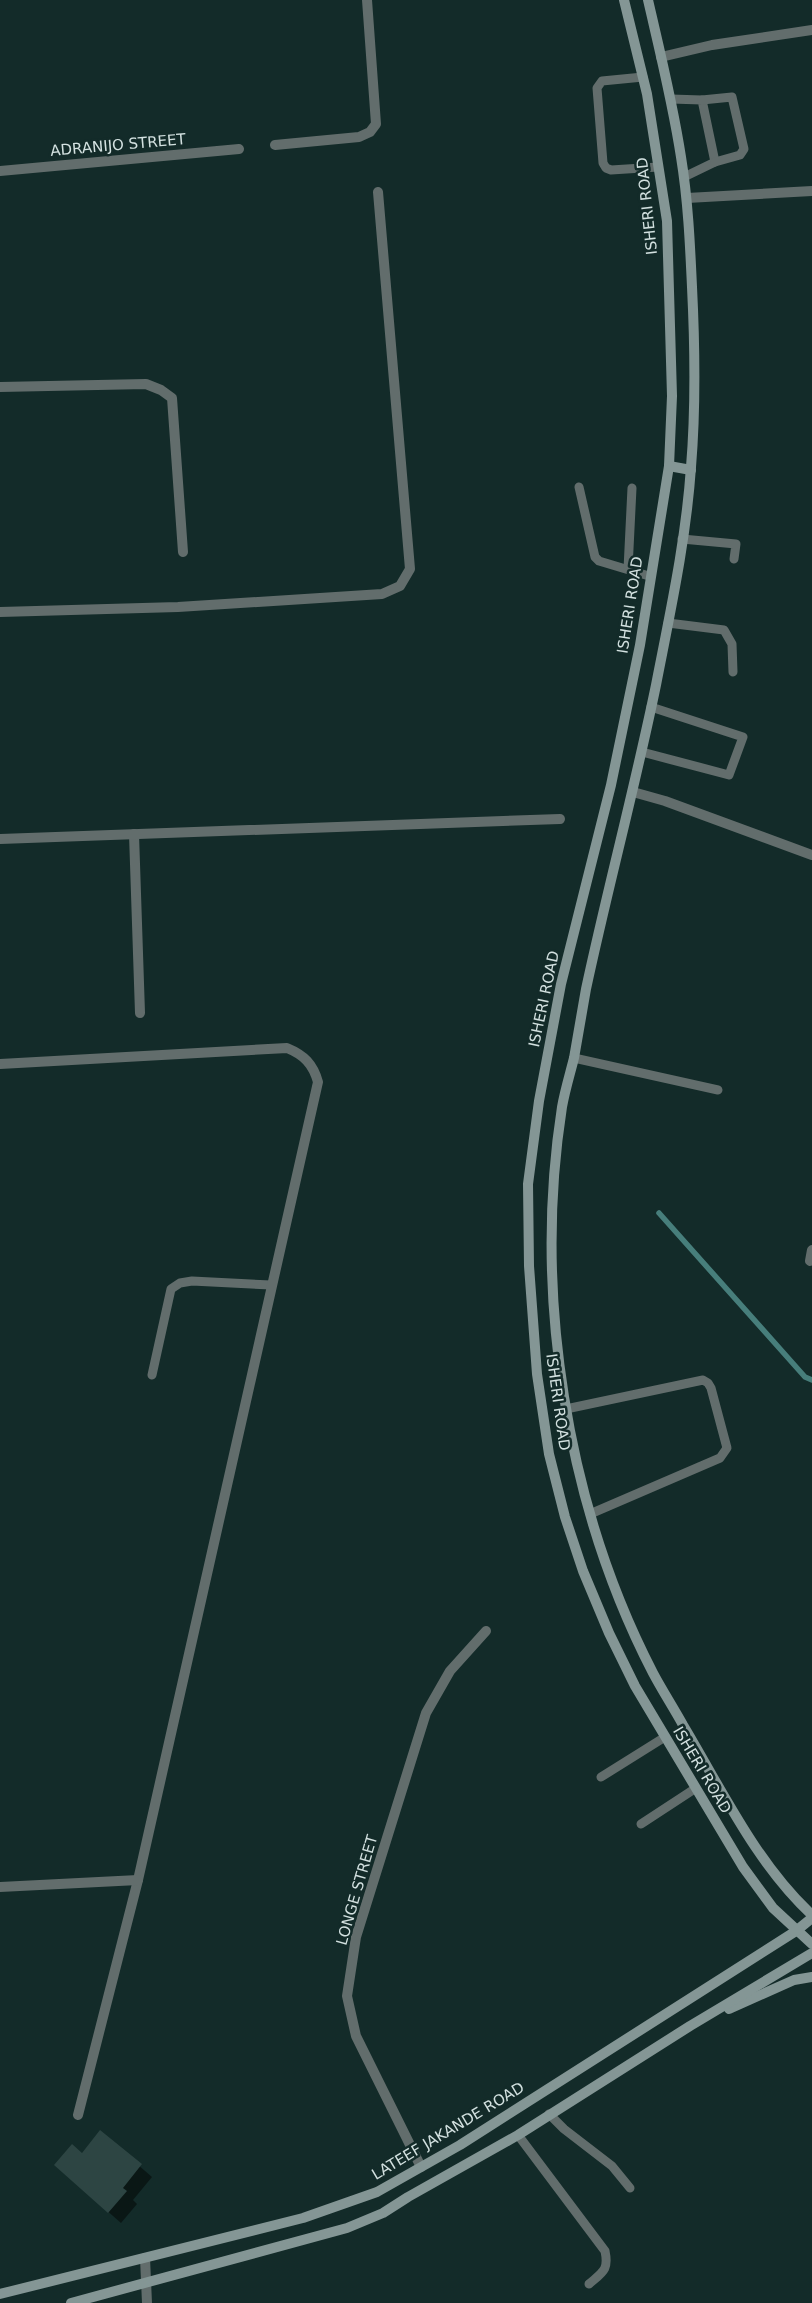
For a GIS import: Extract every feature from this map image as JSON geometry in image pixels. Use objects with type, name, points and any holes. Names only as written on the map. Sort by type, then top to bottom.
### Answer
[{"type":"main road","name":"ISHERI ROAD","points":[[624,0],[643,77],[667,221],[672,396],[669,466],[640,645],[613,776],[561,984],[539,1101],[528,1184],[529,1257],[537,1374],[549,1454],[566,1517],[583,1571],[635,1686],[743,1867],[773,1908],[812,1944]]},
{"type":"main road","name":"ISHERI ROAD","points":[[648,0],[671,99],[687,198],[695,398],[691,470],[668,623],[634,792],[587,987],[574,1058],[563,1104],[554,1188],[553,1257],[556,1326],[566,1409],[590,1514],[606,1563],[629,1622],[654,1676],[761,1855],[789,1893],[812,1917]]},
{"type":"main road","points":[[669,466],[691,470]]},
{"type":"main road","name":"LATEEF JAKANDE ROAD","points":[[0,2294],[303,2218],[377,2192],[421,2168],[796,1931],[812,1917]]},
{"type":"main road","points":[[71,2303],[347,2228],[383,2213],[518,2135],[690,2026],[812,1953]]},
{"type":"main road","points":[[690,2026],[794,1980],[812,1977]]},
{"type":"street","points":[[275,145],[359,137],[370,132],[376,124],[367,0]]},
{"type":"street","points":[[661,57],[712,45],[812,30]]},
{"type":"street","name":"ADRANIJO STREET","points":[[0,171],[239,149]]},
{"type":"street","points":[[687,198],[812,190]]},
{"type":"street","points":[[0,612],[198,606],[382,594],[400,586],[410,569],[378,192]]},
{"type":"street","points":[[0,387],[146,384],[161,390],[172,398],[184,552]]},
{"type":"street","points":[[634,792],[665,801],[812,855]]},
{"type":"street","points":[[0,839],[560,819]]},
{"type":"street","points":[[134,834],[140,1012]]},
{"type":"street","points":[[0,1064],[287,1048],[302,1054],[315,1070],[318,1082],[138,1880],[78,2115]]},
{"type":"street","name":"LONGE STREET","points":[[421,2168],[356,2036],[348,1996],[356,1937],[426,1713],[450,1671],[486,1631]]},
{"type":"street","points":[[0,1887],[138,1880]]},
{"type":"street","points":[[144,2258],[147,2303]]},
{"type":"lane","points":[[643,77],[602,81],[597,88],[603,163],[606,168],[611,170],[658,167]]},
{"type":"lane","points":[[671,99],[702,100],[732,97],[744,149],[740,155],[716,162],[684,177]]},
{"type":"lane","points":[[702,100],[716,162]]},
{"type":"lane","points":[[579,487],[595,557],[598,561],[650,576]]},
{"type":"lane","points":[[628,569],[632,488]]},
{"type":"lane","points":[[682,539],[736,544],[734,559]]},
{"type":"lane","points":[[668,623],[724,630],[732,644],[734,672]]},
{"type":"lane","points":[[642,752],[730,775],[743,737],[651,707]]},
{"type":"lane","points":[[574,1058],[718,1090]]},
{"type":"lane","points":[[152,1375],[171,1289],[180,1282],[271,1285]]},
{"type":"lane","points":[[566,1409],[703,1380],[711,1388],[727,1448],[720,1458],[590,1514]]},
{"type":"lane","points":[[601,1777],[665,1737]]},
{"type":"lane","points":[[641,1824],[696,1788]]},
{"type":"lane","points":[[549,2114],[564,2129],[612,2166],[630,2188]]},
{"type":"lane","points":[[518,2135],[605,2251],[606,2270],[589,2284]]},
{"type":"building","points":[[100,2130],[142,2164],[123,2188],[127,2191],[108,2213],[54,2165],[72,2144],[82,2153]]},
{"type":"waterway","points":[[659,1213],[805,1377],[812,1380]]}]
